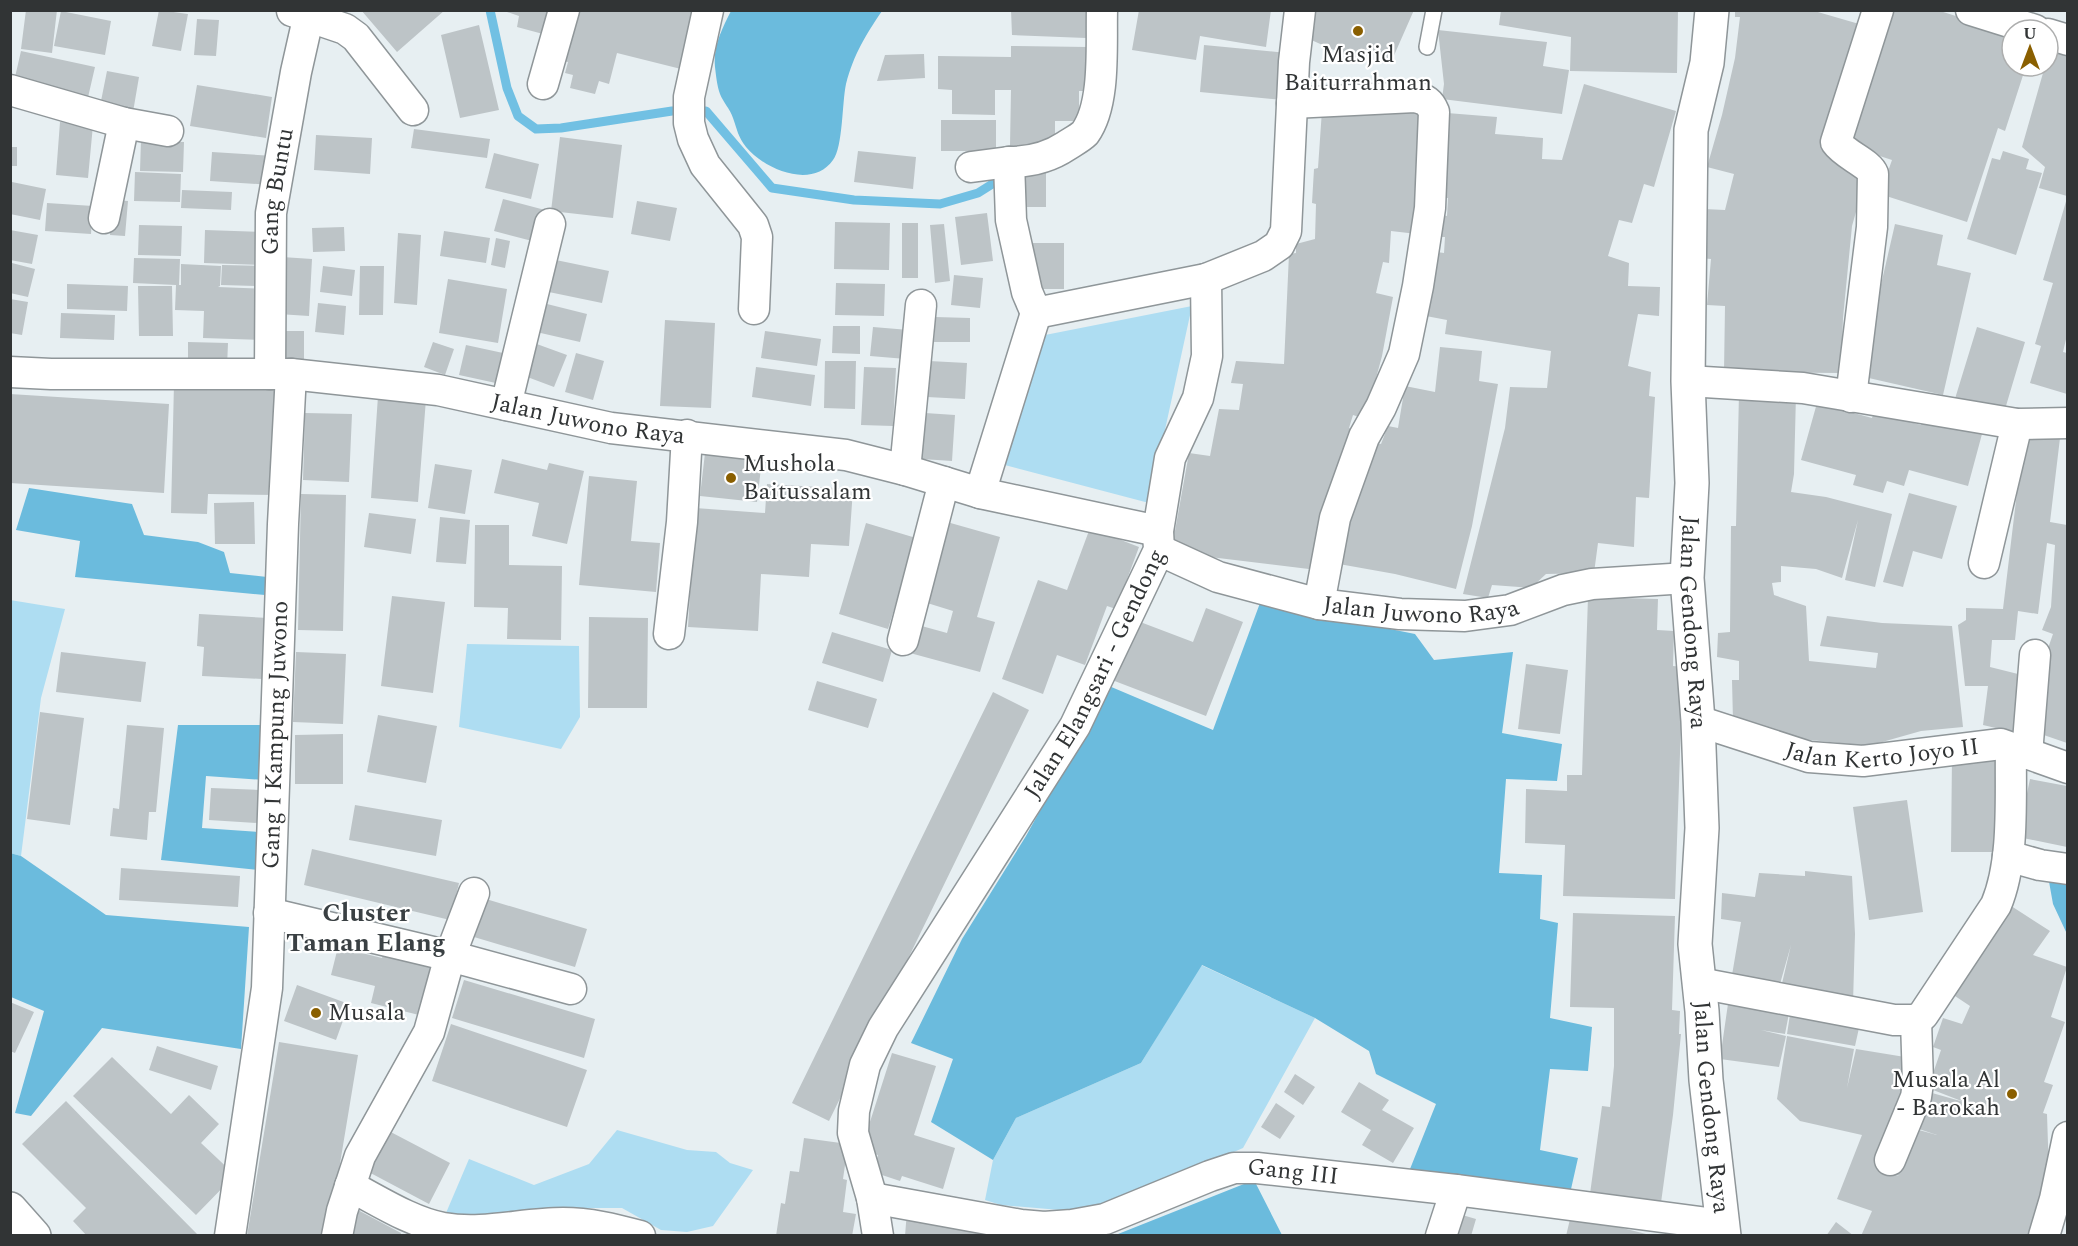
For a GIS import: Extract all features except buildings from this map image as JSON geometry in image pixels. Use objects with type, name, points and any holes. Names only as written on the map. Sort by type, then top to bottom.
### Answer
[{"type":"main road","name":"Jalan Gendong Raya","points":[[1712,10],[1707,63],[1691,130],[1688,381],[1692,483],[1687,578],[1698,721],[1702,828],[1695,944],[1706,1080],[1723,1230]]},
{"type":"main road","points":[[10,1209],[34,1236]]},
{"type":"street","points":[[543,84],[564,10]]},
{"type":"street","points":[[708,10],[689,110],[693,139],[705,165],[753,225],[757,237],[754,309]]},
{"type":"street","points":[[971,167],[1010,171],[1058,152],[1084,134],[1094,117],[1100,85],[1102,10]]},
{"type":"street","points":[[1036,313],[1206,279],[1263,256],[1279,245],[1286,231],[1294,62],[1300,10]]},
{"type":"street","points":[[1851,397],[1872,227],[1874,174],[1852,158],[1836,142],[1878,10]]},
{"type":"street","points":[[1971,10],[2000,19]]},
{"type":"street","points":[[303,12],[345,29],[356,37],[413,110]]},
{"type":"street","name":"Gang Buntu","points":[[280,374],[271,213],[294,83],[303,12]]},
{"type":"street","points":[[10,90],[124,123],[168,131]]},
{"type":"street","points":[[1292,104],[1423,98],[1431,104],[1434,112],[1430,208],[1418,286],[1404,354],[1382,407],[1364,437],[1335,518],[1319,604]]},
{"type":"street","points":[[104,218],[124,123]]},
{"type":"street","points":[[980,493],[1036,313],[1027,292],[1011,220],[1010,171]]},
{"type":"street","points":[[506,405],[550,224]]},
{"type":"street","name":"Jalan Elangsari - Gendong","points":[[878,1236],[872,1198],[853,1133],[854,1111],[865,1065],[883,1028],[1075,726],[1158,541],[1170,459],[1198,398],[1207,356],[1206,279]]},
{"type":"street","points":[[905,470],[921,305]]},
{"type":"street","name":"Jalan Juwono Raya","points":[[10,372],[280,374],[438,390],[611,428],[846,455],[1158,541],[1218,577],[1319,604],[1400,614],[1466,616],[1510,610],[1563,590],[1592,584],[1687,578]]},
{"type":"street","name":"Gang I Kampung Juwono","points":[[230,1236],[267,988],[280,374]]},
{"type":"street","points":[[1688,381],[1803,388],[2017,424],[2067,423]]},
{"type":"street","points":[[1984,563],[2017,424]]},
{"type":"street","points":[[669,634],[682,522],[687,435]]},
{"type":"street","points":[[903,640],[944,482]]},
{"type":"street","points":[[1699,983],[1894,1020],[1916,1020],[1923,1015],[1996,905],[2004,882],[2019,751],[2035,655]]},
{"type":"street","name":"Jalan Kerto Joyo II","points":[[1698,721],[1809,757],[1863,761],[2001,744],[2067,768]]},
{"type":"street","points":[[2008,856],[2040,865],[2067,869]]},
{"type":"street","points":[[337,1236],[342,1211],[360,1156],[429,1032],[450,956],[474,892]]},
{"type":"street","points":[[269,913],[450,956],[571,989]]},
{"type":"street","points":[[1890,1160],[1916,1097],[1918,1083],[1916,1020]]},
{"type":"street","points":[[2044,1236],[2055,1199],[2067,1137]]},
{"type":"street","name":"Gang III","points":[[872,1198],[1021,1225],[1044,1227],[1072,1225],[1105,1219],[1234,1168],[1297,1172],[1456,1190],[1723,1230]]},
{"type":"street","points":[[350,1186],[420,1221],[441,1227],[470,1231],[561,1223],[593,1223],[640,1236]]},
{"type":"street","points":[[1441,1236],[1456,1190]]},
{"type":"lane","points":[[1427,47],[1434,10]]},
{"type":"shaded area","points":[[731,11],[882,11],[856,54],[846,84],[839,145],[833,160],[824,169],[813,174],[801,175],[776,169],[754,155],[741,140],[732,115],[720,94],[715,67],[721,31]]},
{"type":"shaded area","points":[[1192,306],[1149,503],[1001,464],[1040,336]]},
{"type":"shaded area","points":[[29,488],[132,504],[144,535],[198,542],[224,552],[230,573],[267,577],[265,595],[75,577],[80,541],[16,530]]},
{"type":"shaded area","points":[[10,600],[65,609],[41,698],[21,856],[10,853]]},
{"type":"shaded area","points":[[1260,603],[1415,634],[1434,660],[1513,652],[1502,733],[1562,744],[1557,781],[1506,779],[1499,873],[1542,875],[1540,919],[1558,923],[1550,1018],[1592,1027],[1588,1071],[1550,1069],[1540,1150],[1578,1158],[1569,1198],[1408,1174],[1436,1104],[1376,1074],[1369,1051],[1315,1018],[1202,965],[1141,1063],[1016,1118],[993,1160],[931,1122],[953,1059],[911,1043],[962,939],[1026,836],[1109,686],[1213,730]]},
{"type":"shaded area","points":[[467,644],[579,646],[580,717],[561,749],[459,727]]},
{"type":"shaded area","points":[[178,725],[268,725],[265,780],[206,776],[202,828],[259,832],[259,870],[161,860]]},
{"type":"shaded area","points":[[10,853],[21,856],[106,915],[249,927],[241,1049],[102,1028],[31,1116],[15,1113],[44,1011],[11,997]]},
{"type":"shaded area","points":[[2067,862],[2067,934],[2053,904],[2048,876]]},
{"type":"shaded area","points":[[1201,965],[1315,1018],[1243,1148],[1083,1212],[1001,1205],[985,1200],[993,1160],[1016,1118],[1141,1063]]},
{"type":"shaded area","points":[[617,1130],[687,1150],[716,1152],[730,1163],[753,1170],[713,1226],[687,1232],[661,1230],[622,1208],[572,1208],[543,1219],[478,1219],[446,1213],[469,1159],[534,1185],[589,1164]]},
{"type":"shaded area","points":[[1254,1180],[1282,1235],[1113,1236]]},
{"type":"waterway","points":[[490,10],[507,88],[518,116],[536,129],[561,128],[672,111],[706,111],[772,188],[854,200],[940,204],[978,193],[1005,176]]},
{"type":"place","name":"Masjid Baiturrahman","points":[[1358,31]]},
{"type":"place","name":"Mushola Baitussalam","points":[[731,478]]},
{"type":"place","name":"Musala","points":[[316,1013]]},
{"type":"place","name":"Musala Al - Barokah","points":[[2012,1094]]},
{"type":"district","name":"Cluster Taman Elang","points":[[366,928]]}]
